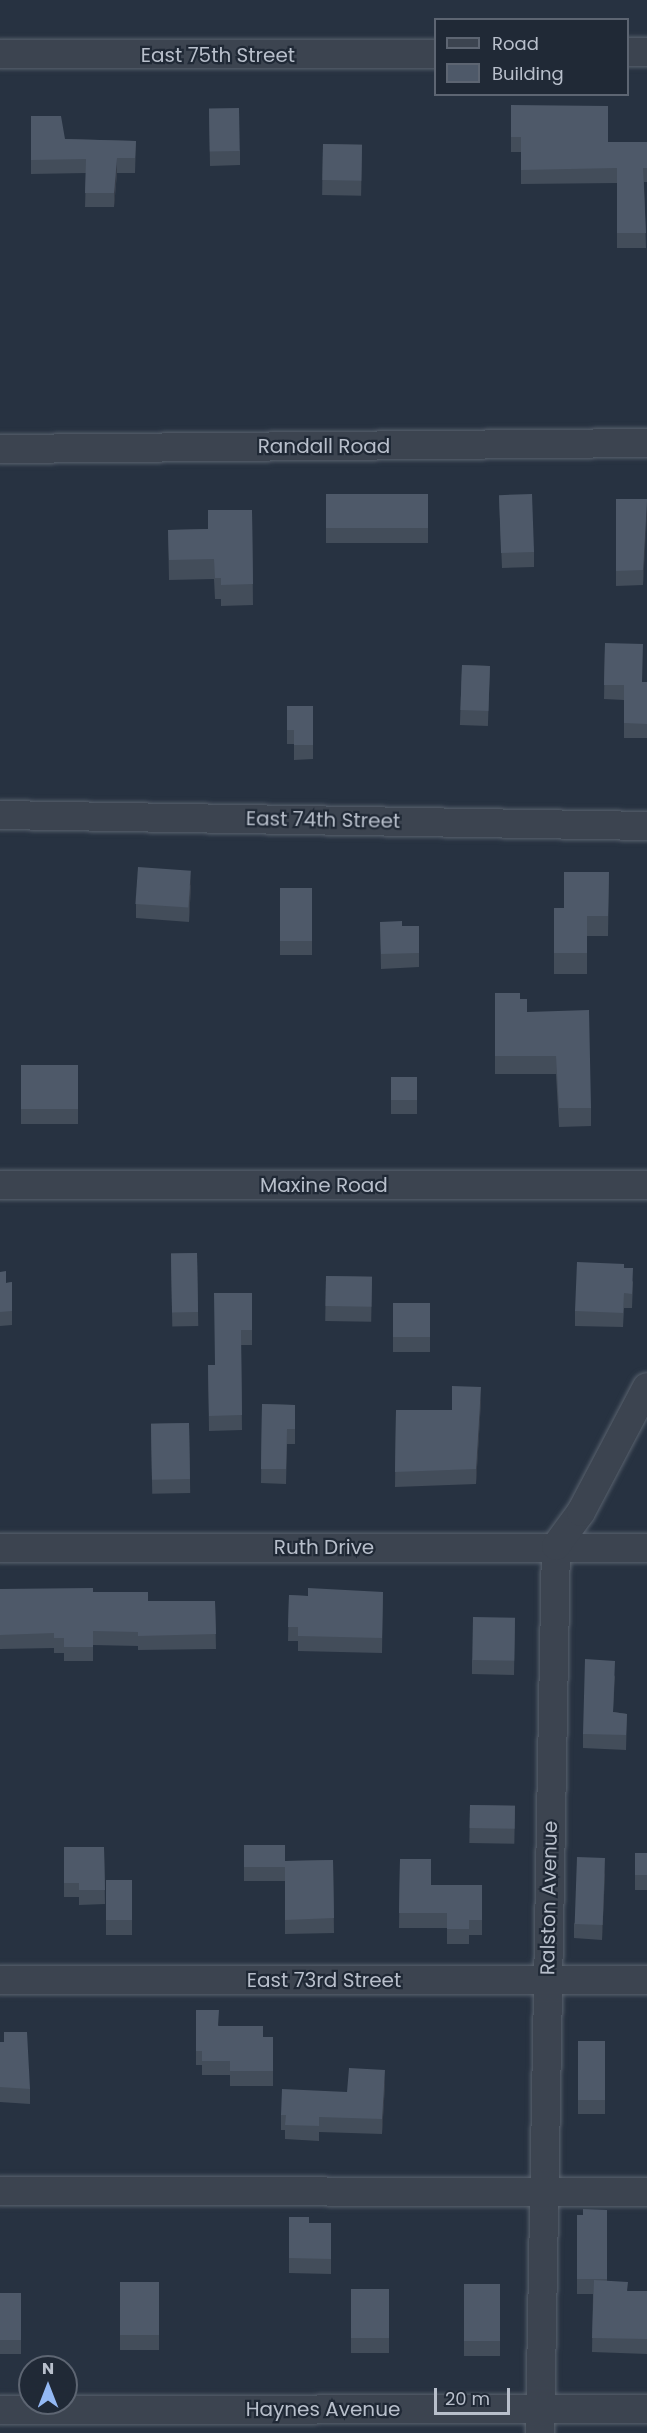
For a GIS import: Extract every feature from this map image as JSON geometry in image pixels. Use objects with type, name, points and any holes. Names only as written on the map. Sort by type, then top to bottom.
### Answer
[{"type":"street","points":[[629,52],[647,52]]},
{"type":"street","name":"East 75th Street","points":[[6,54],[434,54]]},
{"type":"street","name":"Randall Road","points":[[0,449],[647,443]]},
{"type":"street","name":"East 74th Street","points":[[0,815],[647,826]]},
{"type":"street","name":"Maxine Road","points":[[0,1185],[647,1185]]},
{"type":"street","points":[[556,1546],[581,1512],[647,1387]]},
{"type":"street","name":"Ruth Drive","points":[[0,1548],[556,1546],[647,1548]]},
{"type":"street","name":"Ralston Avenue","points":[[540,2421],[556,1546]]},
{"type":"street","name":"East 73rd Street","points":[[0,1980],[647,1980]]},
{"type":"street","points":[[0,2191],[647,2192]]},
{"type":"street","name":"Haynes Avenue","points":[[0,2410],[540,2421],[647,2409]]},
{"type":"building","points":[[511,105],[608,106],[608,142],[647,142],[647,168],[643,168],[646,233],[617,233],[617,168],[521,170],[521,137],[511,137]]},
{"type":"building","points":[[239,108],[240,151],[210,152],[209,109]]},
{"type":"building","points":[[31,116],[61,116],[65,139],[136,141],[135,158],[117,158],[114,193],[85,193],[86,159],[31,160]]},
{"type":"building","points":[[323,144],[362,145],[361,181],[322,180]]},
{"type":"building","points":[[326,494],[428,494],[428,528],[326,528]]},
{"type":"building","points":[[532,494],[534,552],[501,553],[499,495]]},
{"type":"building","points":[[616,499],[647,499],[643,570],[616,571]]},
{"type":"building","points":[[208,510],[252,510],[253,584],[221,585],[221,578],[215,578],[214,559],[169,560],[168,530],[208,529]]},
{"type":"building","points":[[605,643],[643,644],[642,682],[647,682],[647,724],[624,723],[624,685],[604,685]]},
{"type":"building","points":[[462,665],[490,666],[488,711],[460,710]]},
{"type":"building","points":[[287,706],[313,706],[313,745],[294,745],[294,730],[287,730]]},
{"type":"building","points":[[138,867],[191,871],[188,908],[135,904]]},
{"type":"building","points":[[564,872],[609,872],[608,916],[587,916],[587,953],[554,953],[554,908],[564,908]]},
{"type":"building","points":[[280,888],[312,888],[312,941],[280,941]]},
{"type":"building","points":[[402,921],[402,926],[419,926],[419,953],[381,954],[380,922]]},
{"type":"building","points":[[495,993],[520,993],[520,999],[527,999],[527,1012],[589,1010],[591,1108],[559,1108],[556,1056],[495,1056]]},
{"type":"building","points":[[21,1065],[78,1065],[78,1109],[21,1109]]},
{"type":"building","points":[[391,1077],[417,1077],[417,1100],[391,1100]]},
{"type":"building","points":[[171,1253],[197,1253],[198,1312],[172,1312]]},
{"type":"building","points":[[577,1262],[624,1264],[624,1268],[633,1268],[632,1294],[624,1293],[623,1313],[575,1311]]},
{"type":"building","points":[[6,1271],[6,1283],[12,1282],[12,1311],[0,1312],[0,1272]]},
{"type":"building","points":[[326,1276],[372,1277],[371,1307],[325,1306]]},
{"type":"building","points":[[214,1293],[252,1293],[252,1330],[241,1330],[242,1415],[209,1416],[208,1365],[215,1365]]},
{"type":"building","points":[[393,1303],[430,1303],[430,1337],[393,1337]]},
{"type":"building","points":[[452,1386],[481,1387],[476,1469],[395,1472],[396,1410],[452,1410]]},
{"type":"building","points":[[262,1404],[295,1405],[295,1429],[287,1429],[286,1469],[261,1469]]},
{"type":"building","points":[[189,1423],[190,1479],[152,1480],[151,1424]]},
{"type":"building","points":[[93,1588],[93,1592],[148,1592],[148,1601],[215,1601],[216,1634],[138,1636],[138,1632],[93,1631],[93,1647],[64,1647],[64,1638],[54,1638],[54,1633],[0,1635],[0,1589]]},
{"type":"building","points":[[308,1588],[383,1592],[382,1638],[298,1636],[298,1627],[288,1627],[289,1595],[308,1596]]},
{"type":"building","points":[[473,1617],[515,1618],[514,1661],[472,1660]]},
{"type":"building","points":[[585,1659],[615,1661],[613,1712],[627,1714],[626,1735],[583,1734]]},
{"type":"building","points":[[470,1805],[515,1806],[515,1829],[470,1828]]},
{"type":"building","points":[[244,1845],[285,1845],[285,1861],[333,1860],[334,1918],[285,1920],[285,1867],[244,1867]]},
{"type":"building","points":[[64,1847],[104,1847],[105,1890],[79,1890],[79,1883],[64,1883]]},
{"type":"building","points":[[635,1853],[647,1853],[647,1875],[635,1875]]},
{"type":"building","points":[[577,1857],[605,1858],[603,1925],[575,1924]]},
{"type":"building","points":[[400,1859],[431,1859],[431,1885],[482,1885],[482,1920],[469,1920],[469,1929],[447,1929],[447,1913],[399,1913]]},
{"type":"building","points":[[106,1880],[132,1880],[132,1920],[106,1920]]},
{"type":"building","points":[[196,2010],[219,2010],[218,2026],[263,2026],[263,2037],[273,2037],[273,2071],[230,2071],[230,2061],[202,2061],[202,2051],[196,2051]]},
{"type":"building","points":[[4,2032],[27,2032],[30,2089],[0,2087],[0,2042],[4,2042]]},
{"type":"building","points":[[578,2041],[605,2041],[605,2100],[578,2100]]},
{"type":"building","points":[[349,2068],[385,2070],[382,2119],[319,2117],[319,2126],[285,2125],[286,2115],[281,2115],[282,2089],[347,2092]]},
{"type":"building","points":[[583,2209],[607,2210],[607,2279],[577,2279],[577,2215],[583,2215]]},
{"type":"building","points":[[289,2217],[309,2217],[309,2223],[331,2223],[331,2259],[289,2258]]},
{"type":"building","points":[[594,2280],[628,2282],[627,2291],[647,2291],[647,2339],[592,2338]]},
{"type":"building","points":[[120,2282],[159,2282],[159,2335],[120,2335]]},
{"type":"building","points":[[464,2284],[500,2284],[500,2341],[464,2341]]},
{"type":"building","points":[[351,2289],[389,2289],[389,2338],[351,2338]]},
{"type":"building","points":[[0,2293],[21,2293],[21,2340],[0,2340]]}]
